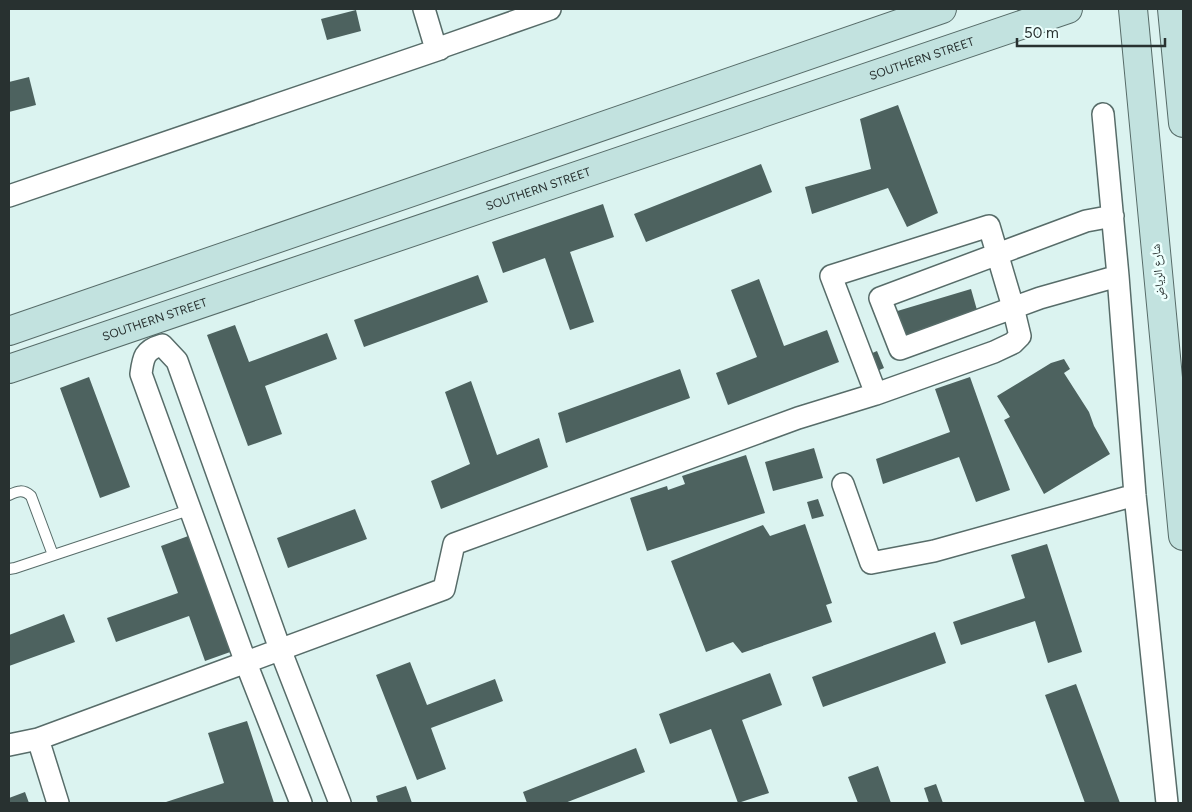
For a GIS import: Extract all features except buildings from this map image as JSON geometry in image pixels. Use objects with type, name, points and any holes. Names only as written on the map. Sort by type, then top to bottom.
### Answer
[{"type":"main road","points":[[9,331],[942,9]]},
{"type":"main road","name":"SOUTHERN STREET","points":[[9,369],[1068,9]]},
{"type":"main road","name":"شارع الرياض","points":[[1133,9],[1183,536]]},
{"type":"main road","points":[[1172,9],[1182,92],[1183,123]]},
{"type":"street","points":[[424,9],[436,49]]},
{"type":"street","points":[[436,49],[550,9]]},
{"type":"street","points":[[9,196],[440,49],[436,49]]},
{"type":"street","points":[[1103,114],[1135,495],[1167,803]]},
{"type":"street","points":[[1113,216],[1086,221],[880,298],[900,349],[1040,298],[1118,276]]},
{"type":"street","points":[[9,746],[38,738],[246,663],[444,589],[454,544],[798,418],[876,394],[994,352],[1013,343],[1020,336],[1014,308],[989,226],[831,276],[876,394]]},
{"type":"street","points":[[301,803],[246,663],[141,374],[143,358],[153,348],[162,346],[177,361],[280,649],[340,803]]},
{"type":"street","points":[[843,484],[871,563],[934,551],[1135,495]]},
{"type":"street","points":[[38,738],[58,803]]},
{"type":"lane","points":[[9,495],[19,491],[26,492],[32,496],[53,555]]},
{"type":"lane","points":[[9,569],[189,510]]}]
